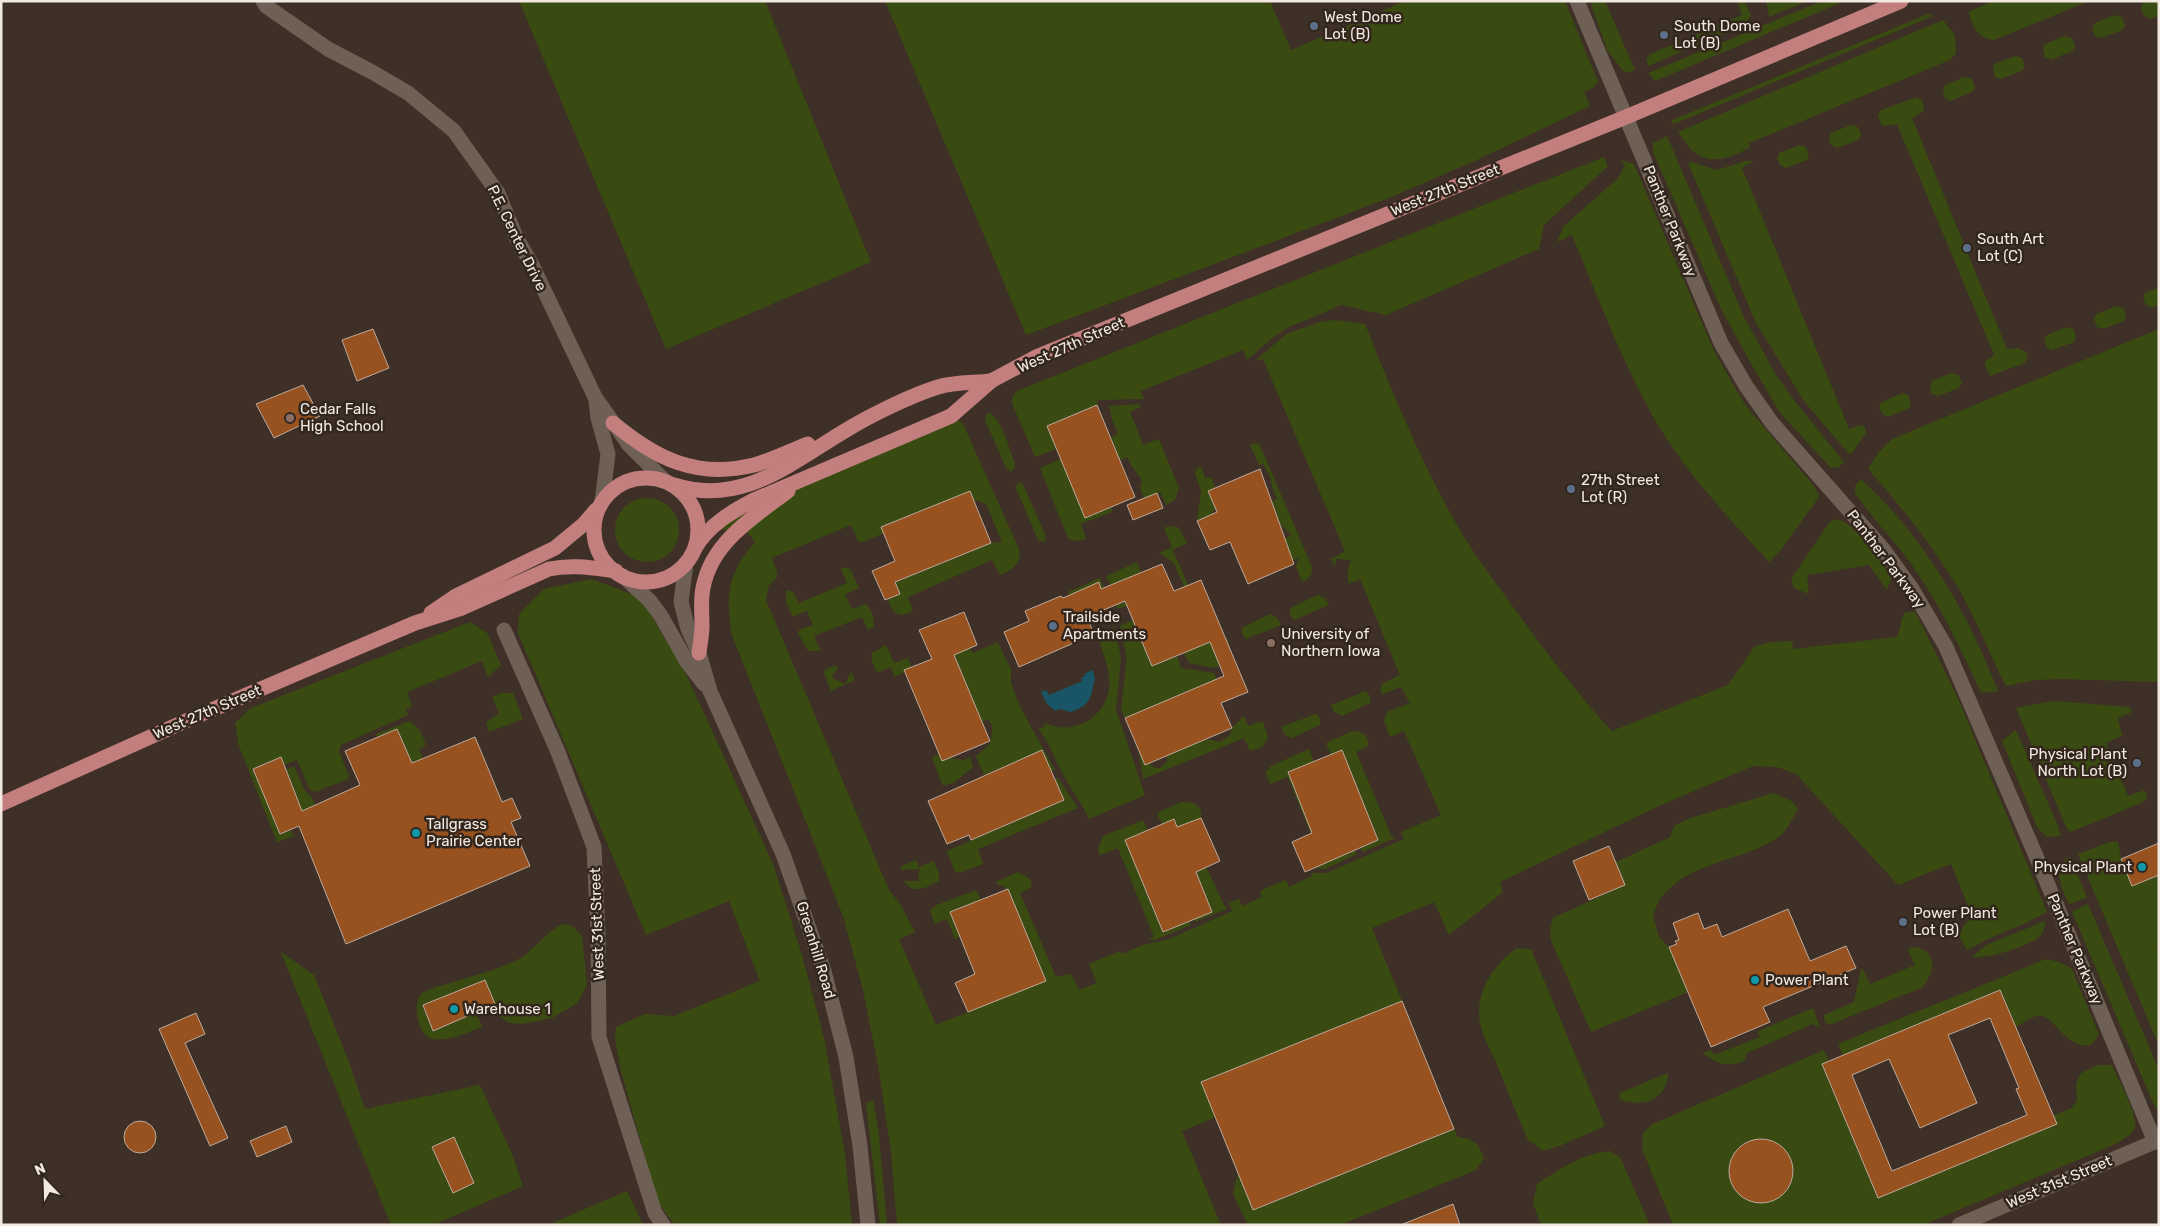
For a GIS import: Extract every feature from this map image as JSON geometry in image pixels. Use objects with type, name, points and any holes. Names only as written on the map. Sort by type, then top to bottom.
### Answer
[{"type":"main road","name":"West 27th Street","points":[[695,548],[703,535],[733,511],[754,500],[951,416],[991,382],[1036,357],[1626,117],[1901,1]]},
{"type":"main road","name":"West 27th Street","points":[[669,483],[705,492],[743,488],[767,477],[851,427],[939,387],[991,382]]},
{"type":"main road","points":[[613,423],[632,440],[652,452],[690,468],[718,470],[756,464],[851,427]]},
{"type":"main road","points":[[639,478],[657,478],[669,483],[687,497],[696,512],[698,530],[695,548],[686,563],[672,575],[656,581],[639,581],[619,574],[610,567],[600,554],[594,538],[594,521],[601,504],[609,492],[623,482],[639,478]]},
{"type":"main road","points":[[699,653],[702,626],[702,594],[705,577],[711,561],[730,536],[804,479]]},
{"type":"main road","name":"West 27th Street","points":[[415,623],[456,596],[555,548],[584,524],[601,504]]},
{"type":"main road","name":"West 27th Street","points":[[1,804],[188,720],[415,623],[462,608],[535,575],[563,566],[578,566],[619,574]]},
{"type":"street","name":"P.E. Center Drive","points":[[263,1],[266,6],[328,49],[408,93],[454,131],[498,193],[516,237],[533,267],[595,397],[629,445],[669,483]]},
{"type":"street","name":"Panther Parkway","points":[[1577,1],[1721,343],[1746,386],[1772,423],[1883,549],[1917,596],[1946,648],[2157,1141]]},
{"type":"street","name":"P.E. Center Drive","points":[[595,397],[598,418],[608,454],[601,504]]},
{"type":"street","name":"Greenhill Road","points":[[686,563],[681,590],[683,615],[699,653],[710,691],[783,854],[824,971],[846,1057],[860,1146],[868,1225]]},
{"type":"street","name":"Greenhill Road","points":[[619,574],[650,600],[687,662],[710,691]]},
{"type":"street","name":"West 31st Street","points":[[504,630],[558,752],[594,847],[598,934],[599,1037],[655,1213],[663,1225]]},
{"type":"street","name":"West 31st Street","points":[[1958,1225],[2157,1141]]},
{"type":"green space","points":[[519,1],[765,1],[871,262],[666,349]]},
{"type":"green space","points":[[885,1],[1270,1],[1291,50],[1405,1],[1565,1],[1598,82],[1594,87],[1584,92],[1590,106],[1479,159],[1389,198],[1026,335]]},
{"type":"green space","points":[[1590,1],[1605,1],[1635,70],[1625,73],[1607,50]]},
{"type":"green space","points":[[1737,1],[1744,1],[1751,15],[1746,24],[1648,66],[1646,60],[1650,54],[1742,15]]},
{"type":"green space","points":[[1766,1],[1807,1],[1769,17]]},
{"type":"green space","points":[[1822,1],[1845,1],[1655,81],[1648,73]]},
{"type":"green space","points":[[1992,1],[2089,1],[1994,40],[1984,37],[1977,31],[1969,12]]},
{"type":"green space","points":[[2159,1],[2159,15],[2150,19],[2144,16],[2141,9],[2143,3]]},
{"type":"green space","points":[[1928,14],[1933,16],[1674,124],[1670,121]]},
{"type":"green space","points":[[2115,15],[2122,17],[2125,26],[2122,30],[2101,38],[2095,36],[2092,29],[2095,23]]},
{"type":"green space","points":[[1943,20],[1955,35],[1956,53],[1950,60],[1749,143],[1750,147],[1737,154],[1716,159],[1702,157],[1690,148],[1678,132]]},
{"type":"green space","points":[[2065,36],[2072,38],[2075,47],[2072,51],[2051,60],[2045,57],[2043,50],[2045,44]]},
{"type":"green space","points":[[2015,56],[2022,58],[2025,67],[2022,71],[2001,79],[1995,77],[1993,69],[1995,64]]},
{"type":"green space","points":[[1965,77],[1972,79],[1975,88],[1972,92],[1951,101],[1945,98],[1943,91],[1945,85]]},
{"type":"green space","points":[[1917,97],[1923,102],[1924,111],[1912,118],[2007,349],[2018,348],[2028,353],[2025,363],[1990,376],[1984,362],[1994,355],[1897,124],[1882,126],[1878,115],[1881,110]]},
{"type":"green space","points":[[1851,125],[1858,127],[1861,135],[1858,140],[1837,148],[1831,145],[1829,138],[1831,133]]},
{"type":"green space","points":[[1667,136],[1744,317],[1776,375],[1844,462],[1839,467],[1831,468],[1780,413],[1721,309],[1653,152],[1653,143]]},
{"type":"green space","points":[[1800,145],[1806,147],[1809,155],[1807,160],[1786,168],[1780,165],[1777,158],[1779,153]]},
{"type":"green space","points":[[1604,157],[1608,166],[1544,225],[1539,249],[1386,315],[1341,305],[1287,328],[1247,360],[1243,350],[1141,391],[1144,399],[1098,400],[1097,405],[1048,427],[1056,449],[1035,457],[1012,403],[1012,397],[1017,391]]},
{"type":"green space","points":[[1621,160],[1634,164],[1714,351],[1745,405],[1815,487],[1819,497],[1780,551],[1769,562],[1705,491],[1663,434],[1629,370],[1572,235],[1557,242],[1564,226],[1617,179],[1625,166]]},
{"type":"green space","points":[[1745,161],[1754,161],[1742,168],[1849,429],[1861,425],[1865,427],[1866,433],[1852,453],[1849,454],[1804,401],[1756,323],[1688,163],[1691,162],[1717,170]]},
{"type":"green space","points":[[2159,287],[2159,305],[2152,308],[2146,305],[2143,298],[2145,293]]},
{"type":"green space","points":[[2117,306],[2123,308],[2126,316],[2124,321],[2103,329],[2097,327],[2094,319],[2096,314]]},
{"type":"green space","points":[[1335,320],[1365,324],[1423,459],[1449,512],[1464,537],[1491,577],[1553,660],[1612,731],[1728,685],[1755,646],[1771,642],[1792,641],[1793,649],[1897,637],[1904,613],[1915,611],[1957,696],[2047,912],[1967,950],[1959,936],[1972,915],[1951,864],[1898,885],[1796,774],[1777,767],[1753,766],[1661,805],[1500,882],[1503,892],[1449,935],[1434,902],[1372,928],[1402,1001],[1216,1117],[1182,1131],[1221,1225],[897,1225],[891,1151],[878,1065],[863,990],[843,916],[732,635],[729,608],[731,586],[739,564],[755,542],[746,531],[717,529],[737,514],[958,420],[963,424],[1019,549],[1019,559],[1012,569],[1000,575],[992,560],[908,597],[913,611],[901,615],[895,612],[889,603],[891,574],[903,579],[991,543],[1002,542],[986,504],[973,499],[970,491],[882,527],[884,533],[862,542],[858,541],[851,525],[772,558],[777,578],[769,585],[766,600],[889,890],[900,904],[915,932],[899,939],[936,1025],[978,1008],[1008,889],[1006,890],[1003,885],[999,885],[996,882],[1018,872],[1030,879],[1032,887],[1020,893],[1056,977],[1071,974],[1079,990],[1097,983],[1089,964],[1120,951],[1122,954],[1140,946],[1169,939],[1232,911],[1229,903],[1239,899],[1242,906],[1262,897],[1260,891],[1286,880],[1289,887],[1312,876],[1311,873],[1327,873],[1404,839],[1401,832],[1441,815],[1404,731],[1390,737],[1384,721],[1387,712],[1410,703],[1401,687],[1383,694],[1380,691],[1382,684],[1400,675],[1360,579],[1348,584],[1348,570],[1351,560],[1336,559],[1335,567],[1331,559],[1345,551],[1263,359],[1255,361],[1286,334],[1320,322]]},
{"type":"green space","points":[[2067,327],[2073,329],[2076,337],[2074,342],[2052,350],[2047,347],[2044,340],[2047,335]]},
{"type":"green space","points":[[2159,329],[2159,682],[2061,679],[2035,680],[2006,686],[1957,586],[1915,526],[1868,469],[1879,452],[1892,439]]},
{"type":"green space","points":[[1952,373],[1959,375],[1962,383],[1959,388],[1938,396],[1932,394],[1930,386],[1932,381]]},
{"type":"green space","points":[[1902,393],[1908,395],[1911,404],[1909,408],[1888,417],[1882,414],[1879,407],[1882,402]]},
{"type":"green space","points":[[1139,404],[1141,407],[1130,412],[1143,445],[1159,439],[1179,488],[1175,500],[1166,505],[1160,492],[1144,498],[1140,487],[1142,481],[1127,457],[1120,460],[1111,437],[1118,434],[1109,406]]},
{"type":"green space","points":[[990,413],[1002,429],[1015,464],[1014,469],[1010,472],[1006,468],[985,420],[986,414]]},
{"type":"green space","points":[[1259,444],[1262,450],[1312,567],[1310,576],[1302,582],[1296,566],[1299,558],[1293,560],[1285,539],[1291,535],[1280,524],[1272,501],[1277,499],[1272,487],[1271,478],[1263,464],[1259,465],[1250,445]]},
{"type":"green space","points":[[1061,459],[1085,518],[1111,507],[1112,512],[1081,524],[1086,539],[1084,540],[1075,541],[1068,538],[1040,468]]},
{"type":"green space","points":[[1198,467],[1201,467],[1205,478],[1211,477],[1215,488],[1208,491],[1215,508],[1212,515],[1197,522],[1201,491],[1195,473]]},
{"type":"green space","points":[[1861,479],[1905,525],[1942,577],[1972,632],[1998,691],[1981,693],[1950,627],[1922,580],[1855,493],[1855,486]]},
{"type":"green space","points":[[1020,482],[1023,484],[1046,537],[1044,542],[1038,540],[1015,486]]},
{"type":"green space","points":[[641,498],[653,498],[670,507],[677,518],[679,530],[677,542],[670,553],[653,562],[641,562],[629,557],[620,548],[615,536],[615,524],[620,512],[629,503]]},
{"type":"green space","points":[[1836,519],[1852,527],[1860,535],[1892,577],[1887,590],[1869,565],[1807,575],[1809,594],[1794,588],[1791,579],[1829,523]]},
{"type":"green space","points":[[1169,526],[1178,527],[1187,543],[1173,550],[1188,585],[1185,589],[1174,563],[1159,553],[1172,547],[1164,528]]},
{"type":"green space","points":[[1137,562],[1141,573],[1127,606],[1117,609],[1114,591],[1106,576]]},
{"type":"green space","points":[[844,567],[850,569],[859,588],[845,595],[852,609],[866,604],[872,612],[874,626],[868,630],[862,617],[814,636],[821,651],[808,651],[798,633],[799,630],[813,625],[807,611],[793,617],[786,602],[786,591],[793,592],[799,603],[847,583],[841,569]]},
{"type":"green space","points":[[1100,578],[1108,596],[1108,603],[1099,583],[1073,603],[1068,592]]},
{"type":"green space","points":[[591,579],[640,597],[686,674],[773,864],[802,955],[824,1038],[845,1154],[852,1225],[675,1225],[658,1203],[621,1071],[615,1040],[616,1027],[645,1014],[674,1016],[760,981],[729,901],[646,935],[518,633],[519,614],[544,589]]},
{"type":"green space","points":[[1318,595],[1325,598],[1329,605],[1294,620],[1290,615],[1290,608]]},
{"type":"green space","points":[[1270,614],[1277,618],[1281,625],[1246,639],[1242,634],[1242,628]]},
{"type":"green space","points":[[1133,620],[1152,666],[1177,656],[1181,668],[1214,673],[1224,697],[1212,682],[1125,718],[1121,708],[1127,659],[1120,626]]},
{"type":"green space","points":[[470,622],[487,633],[501,665],[488,677],[482,661],[407,692],[412,706],[406,709],[408,715],[341,745],[339,752],[349,776],[348,779],[315,792],[310,790],[297,760],[284,765],[280,757],[253,769],[280,834],[291,830],[294,836],[277,842],[239,746],[235,723],[251,708]]},
{"type":"green space","points":[[1114,627],[1121,658],[1116,710],[1145,795],[1089,819],[1038,728],[1044,727],[1046,723],[1056,727],[1076,726],[1094,717],[1101,709],[1109,690],[1109,677],[1099,640],[1106,631]]},
{"type":"green space","points":[[1207,635],[1211,644],[1226,637],[1229,642],[1225,648],[1222,664],[1214,668],[1189,663],[1184,653],[1197,647],[1194,640]]},
{"type":"green space","points":[[998,642],[1011,670],[1011,683],[1020,707],[1055,770],[1051,772],[1042,751],[984,775],[976,756],[990,744],[993,727],[988,719],[982,722],[953,651],[970,648],[973,653]]},
{"type":"green space","points":[[886,645],[894,663],[908,658],[912,668],[895,677],[891,667],[879,672],[875,670],[871,657],[872,653]]},
{"type":"green space","points":[[836,665],[838,667],[832,678],[845,684],[851,672],[855,680],[831,691],[824,673],[825,670]]},
{"type":"green space","points":[[1366,691],[1370,696],[1370,703],[1342,716],[1334,712],[1331,705]]},
{"type":"green space","points":[[502,693],[513,693],[523,719],[489,732],[486,723],[499,713],[492,697]]},
{"type":"green space","points":[[2053,701],[2130,707],[2132,712],[2118,718],[2122,736],[2106,743],[2128,796],[2145,790],[2147,798],[2141,803],[2070,832],[2066,827],[2016,708]]},
{"type":"green space","points":[[1316,714],[1320,718],[1320,725],[1292,738],[1285,735],[1281,727]]},
{"type":"green space","points":[[1244,716],[1248,726],[1263,721],[1268,738],[1262,747],[1250,751],[1244,738],[1143,779],[1139,752],[1145,765],[1150,763],[1153,767],[1160,768],[1167,762],[1167,756],[1207,739],[1220,742],[1230,735],[1232,728]]},
{"type":"green space","points":[[410,721],[420,730],[426,745],[419,749],[423,759],[412,763],[397,729],[377,737],[376,734]]},
{"type":"green space","points":[[2016,730],[2059,828],[2060,836],[2047,837],[2037,827],[2002,741]]},
{"type":"green space","points":[[1359,731],[1366,736],[1369,743],[1367,747],[1356,752],[1391,835],[1395,838],[1363,852],[1360,847],[1378,839],[1342,751],[1331,755],[1326,743],[1350,732]]},
{"type":"green space","points":[[1309,749],[1314,762],[1288,773],[1324,861],[1354,849],[1357,854],[1325,869],[1315,868],[1323,864],[1288,777],[1270,784],[1266,772],[1271,766]]},
{"type":"green space","points":[[939,754],[942,761],[951,758],[964,760],[970,757],[973,767],[955,782],[943,786],[932,758]]},
{"type":"green space","points":[[294,766],[305,791],[312,797],[323,823],[300,832],[299,827],[307,823],[286,770]]},
{"type":"green space","points":[[1058,778],[1078,808],[978,849],[983,864],[960,873],[955,872],[947,851],[1063,800],[1054,779]]},
{"type":"green space","points":[[1773,793],[1793,802],[1798,809],[1781,835],[1752,851],[1690,874],[1663,895],[1657,905],[1653,915],[1659,937],[1669,947],[1688,992],[1591,1032],[1551,940],[1550,930],[1553,918],[1625,885],[1616,862],[1670,837],[1674,826],[1688,819]]},
{"type":"green space","points":[[1181,802],[1193,803],[1200,810],[1201,818],[1186,824],[1227,909],[1195,922],[1194,919],[1212,911],[1174,820],[1162,825],[1157,813]]},
{"type":"green space","points":[[1143,820],[1148,830],[1125,840],[1163,932],[1189,921],[1191,925],[1155,940],[1147,940],[1154,937],[1118,848],[1100,855],[1098,849],[1103,836]]},
{"type":"green space","points":[[2110,842],[2118,842],[2121,859],[2132,886],[2159,875],[2159,946],[2157,947],[2159,952],[2159,1046],[2078,854]]},
{"type":"green space","points":[[2068,857],[2074,865],[2087,898],[2069,904],[2061,886],[2059,874],[2060,868]]},
{"type":"green space","points":[[916,860],[919,867],[933,861],[939,873],[939,881],[921,889],[908,886],[904,881],[918,881],[920,869],[900,870],[902,866]]},
{"type":"green space","points":[[976,890],[981,900],[950,912],[960,936],[955,939],[947,919],[934,924],[930,910],[937,905]]},
{"type":"green space","points":[[2087,904],[2159,1070],[2159,1112],[2154,1105],[2072,912]]},
{"type":"green space","points":[[2045,921],[2044,929],[2040,936],[2027,944],[1997,954],[1972,957],[1986,945]]},
{"type":"green space","points":[[563,924],[571,925],[582,936],[587,985],[577,1003],[552,1018],[522,1024],[510,1023],[500,1017],[485,980],[423,1006],[433,1031],[476,1012],[482,1027],[445,1039],[438,1040],[427,1037],[420,1026],[417,1012],[418,999],[422,993],[496,969],[517,960]]},
{"type":"green space","points":[[1911,947],[1926,951],[1932,962],[1930,975],[1921,988],[1829,1025],[1825,1022],[1824,1015],[1854,1002],[1861,969],[1870,984],[1915,965],[1908,950]]},
{"type":"green space","points":[[1517,948],[1531,949],[1605,1126],[1562,1145],[1543,1151],[1528,1140],[1485,1037],[1479,1017],[1482,992],[1490,975]]},
{"type":"green space","points":[[281,952],[314,975],[349,1062],[365,1109],[480,1085],[512,1154],[523,1186],[433,1225],[391,1225]]},
{"type":"green space","points":[[2046,959],[2059,962],[2072,969],[2099,1035],[2091,1045],[2081,1045],[2073,1042],[2049,1020],[2043,1017],[2034,1017],[2016,1027],[2000,990],[1843,1056],[1838,1044]]},
{"type":"green space","points":[[1813,1008],[1820,1028],[1813,1024],[1747,1053],[1744,1061],[1722,1064],[1702,1053],[1711,1050],[1714,1055],[1760,1037],[1758,1031]]},
{"type":"green space","points":[[1824,1050],[1829,1061],[1822,1065],[1878,1198],[2057,1124],[2053,1115],[2070,1109],[2077,1101],[2076,1085],[2080,1074],[2097,1065],[2112,1065],[2130,1105],[2135,1127],[2130,1134],[2118,1143],[1923,1225],[1673,1225],[1644,1154],[1642,1147],[1643,1133],[1653,1124]]},
{"type":"green space","points":[[1668,1073],[1667,1082],[1663,1089],[1653,1099],[1638,1103],[1621,1100],[1619,1094],[1622,1092]]},
{"type":"green space","points":[[873,1100],[879,1135],[887,1225],[880,1225],[866,1103]]},
{"type":"green space","points":[[1454,1129],[1458,1137],[1472,1141],[1480,1148],[1484,1158],[1476,1170],[1340,1225],[1248,1225],[1233,1194],[1238,1172],[1254,1210]]},
{"type":"green space","points":[[1610,1151],[1620,1157],[1650,1225],[1541,1225],[1533,1203],[1537,1184],[1581,1158]]},
{"type":"green space","points":[[627,1191],[643,1225],[548,1225]]},
{"type":"water","points":[[1092,670],[1095,678],[1092,691],[1089,700],[1083,706],[1070,712],[1061,709],[1055,711],[1047,704],[1041,692],[1046,690],[1049,695],[1082,681],[1081,678],[1085,676],[1084,674]]},
{"type":"building","points":[[373,329],[389,368],[357,381],[342,340]]},
{"type":"building","points":[[303,385],[320,416],[274,438],[256,404]]},
{"type":"building","points":[[1097,405],[1135,497],[1085,518],[1047,426]]},
{"type":"building","points":[[1260,469],[1294,564],[1248,584],[1230,542],[1210,550],[1197,521],[1217,512],[1208,491]]},
{"type":"building","points":[[970,491],[991,543],[895,582],[900,594],[885,600],[872,571],[895,561],[881,527]]},
{"type":"building","points":[[1157,493],[1163,508],[1133,520],[1127,505]]},
{"type":"building","points":[[1162,564],[1174,591],[1201,580],[1248,692],[1221,703],[1232,728],[1145,765],[1125,718],[1224,676],[1210,642],[1152,666],[1125,601],[1087,617],[1094,634],[1019,667],[1004,632],[1029,621],[1025,611],[1061,596],[1063,598],[1099,582],[1101,589]]},
{"type":"building","points":[[964,612],[977,645],[954,655],[990,741],[942,761],[904,670],[932,659],[919,630]]},
{"type":"building","name":"Tallgrass Prairie Center","points":[[397,729],[412,763],[475,737],[502,802],[512,798],[521,818],[511,822],[530,866],[346,944],[299,826],[280,834],[253,769],[281,757],[302,811],[360,785],[345,751]]},
{"type":"building","points":[[1042,750],[1064,800],[971,840],[969,835],[947,844],[928,801]]},
{"type":"building","points":[[1342,750],[1378,840],[1305,872],[1292,842],[1312,833],[1288,772]]},
{"type":"building","points":[[1201,818],[1220,861],[1196,872],[1212,912],[1163,932],[1125,840],[1174,819],[1177,827]]},
{"type":"building","name":"Physical Plant","points":[[2159,843],[2159,875],[2132,886],[2121,859]]},
{"type":"building","points":[[1609,846],[1625,885],[1589,900],[1573,861]]},
{"type":"building","points":[[1008,889],[1046,981],[968,1012],[955,983],[975,974],[950,912]]},
{"type":"building","name":"Power Plant","points":[[1788,909],[1810,961],[1846,946],[1856,968],[1763,1007],[1770,1022],[1711,1047],[1669,947],[1677,944],[1675,941],[1679,940],[1673,923],[1698,913],[1704,929],[1717,924],[1722,937]]},
{"type":"building","name":"Warehouse 1","points":[[485,980],[495,1004],[433,1031],[423,1005]]},
{"type":"building","points":[[2000,990],[2057,1124],[1878,1198],[1822,1064]],"holes":[[[1990,1018],[2019,1088],[2016,1089],[2027,1115],[1892,1171],[1852,1075],[1889,1059],[1920,1128],[1977,1103],[1948,1035]]]},
{"type":"building","points":[[1402,1001],[1454,1129],[1253,1210],[1201,1082]]},
{"type":"building","points":[[196,1013],[205,1034],[185,1043],[228,1138],[210,1146],[159,1029]]},
{"type":"building","points":[[140,1121],[146,1122],[151,1126],[155,1131],[155,1143],[151,1148],[146,1152],[140,1153],[134,1152],[129,1148],[125,1143],[124,1137],[125,1131],[129,1126],[134,1122]]},
{"type":"building","points":[[286,1126],[292,1142],[257,1157],[250,1141]]},
{"type":"building","points":[[454,1137],[474,1183],[453,1193],[432,1147]]},
{"type":"building","points":[[1761,1139],[1779,1145],[1787,1153],[1793,1171],[1787,1189],[1779,1197],[1761,1203],[1743,1197],[1735,1189],[1729,1171],[1735,1153],[1743,1145]]},
{"type":"building","points":[[1453,1204],[1460,1225],[1403,1225],[1403,1224]]},
{"type":"place","name":"West Dome Lot (B)","points":[[1314,26]]},
{"type":"place","name":"South Dome Lot (B)","points":[[1664,35]]},
{"type":"place","name":"South Art Lot (C)","points":[[1967,248]]},
{"type":"place","name":"Cedar Falls High School","points":[[290,418]]},
{"type":"place","name":"27th Street Lot (R)","points":[[1571,489]]},
{"type":"place","name":"Trailside Apartments","points":[[1053,626]]},
{"type":"place","name":"University of Northern Iowa","points":[[1271,643]]},
{"type":"place","name":"Physical Plant North Lot (B)","points":[[2137,763]]},
{"type":"place","name":"Tallgrass Prairie Center","points":[[416,833]]},
{"type":"place","name":"Physical Plant","points":[[2142,867]]},
{"type":"place","name":"Power Plant Lot (B)","points":[[1903,922]]},
{"type":"place","name":"Power Plant","points":[[1755,980]]},
{"type":"place","name":"Warehouse 1","points":[[454,1009]]}]
